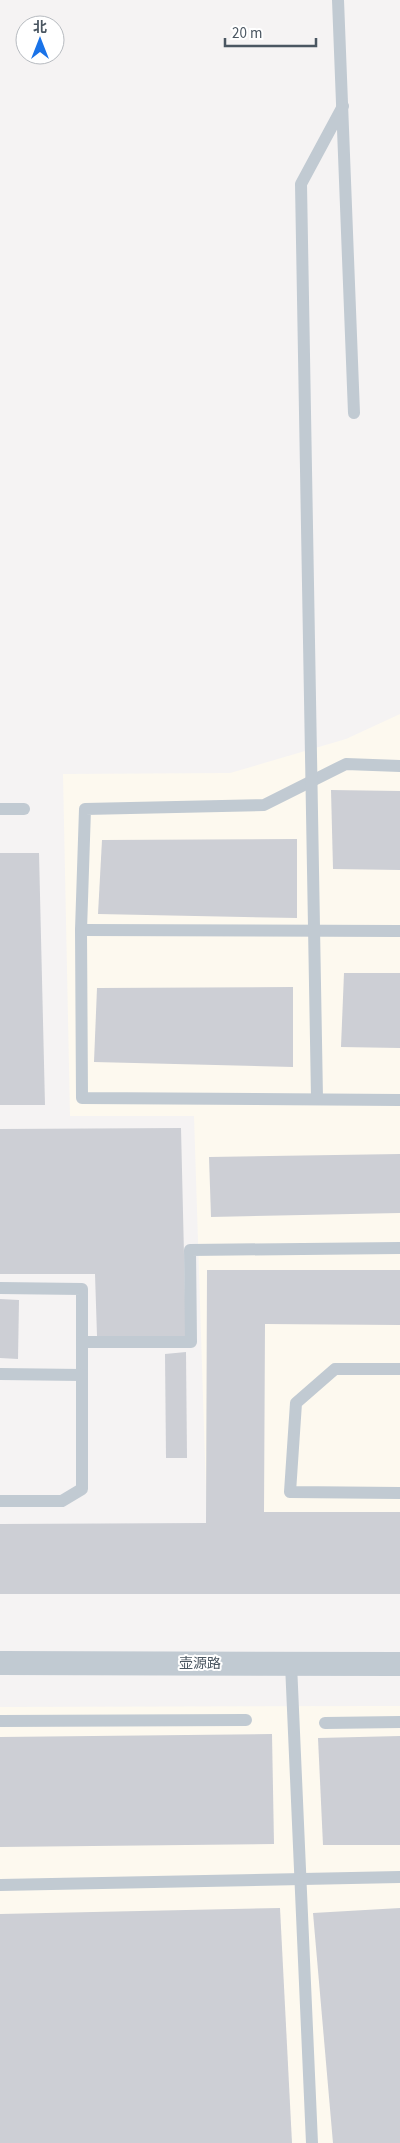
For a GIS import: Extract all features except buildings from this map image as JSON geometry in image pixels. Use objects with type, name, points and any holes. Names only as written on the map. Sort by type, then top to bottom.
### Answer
[{"type":"street","name":"壶源路","points":[[0,1663],[400,1664]]},
{"type":"lane","points":[[338,0],[354,413]]},
{"type":"lane","points":[[317,1098],[301,184],[343,106]]},
{"type":"lane","points":[[400,766],[346,764],[264,805],[85,809],[81,930],[82,1098],[400,1100]]},
{"type":"lane","points":[[0,809],[24,809]]},
{"type":"lane","points":[[81,930],[400,931]]},
{"type":"lane","points":[[82,1342],[192,1342],[190,1250],[400,1248]]},
{"type":"lane","points":[[0,1288],[82,1289],[82,1488],[62,1501],[0,1501]]},
{"type":"lane","points":[[400,1369],[335,1370],[296,1403],[290,1492],[400,1493]]},
{"type":"lane","points":[[0,1374],[82,1374]]},
{"type":"lane","points":[[291,1664],[312,2143]]},
{"type":"lane","points":[[0,1721],[246,1720]]},
{"type":"lane","points":[[326,1723],[400,1722]]},
{"type":"lane","points":[[0,1885],[400,1876]]},
{"type":"shaded area","points":[[400,714],[400,1594],[207,1522],[194,1116],[70,1116],[63,774],[230,773],[346,739]]},
{"type":"shaded area","points":[[400,1706],[400,2143],[0,2143],[0,1707]]}]
